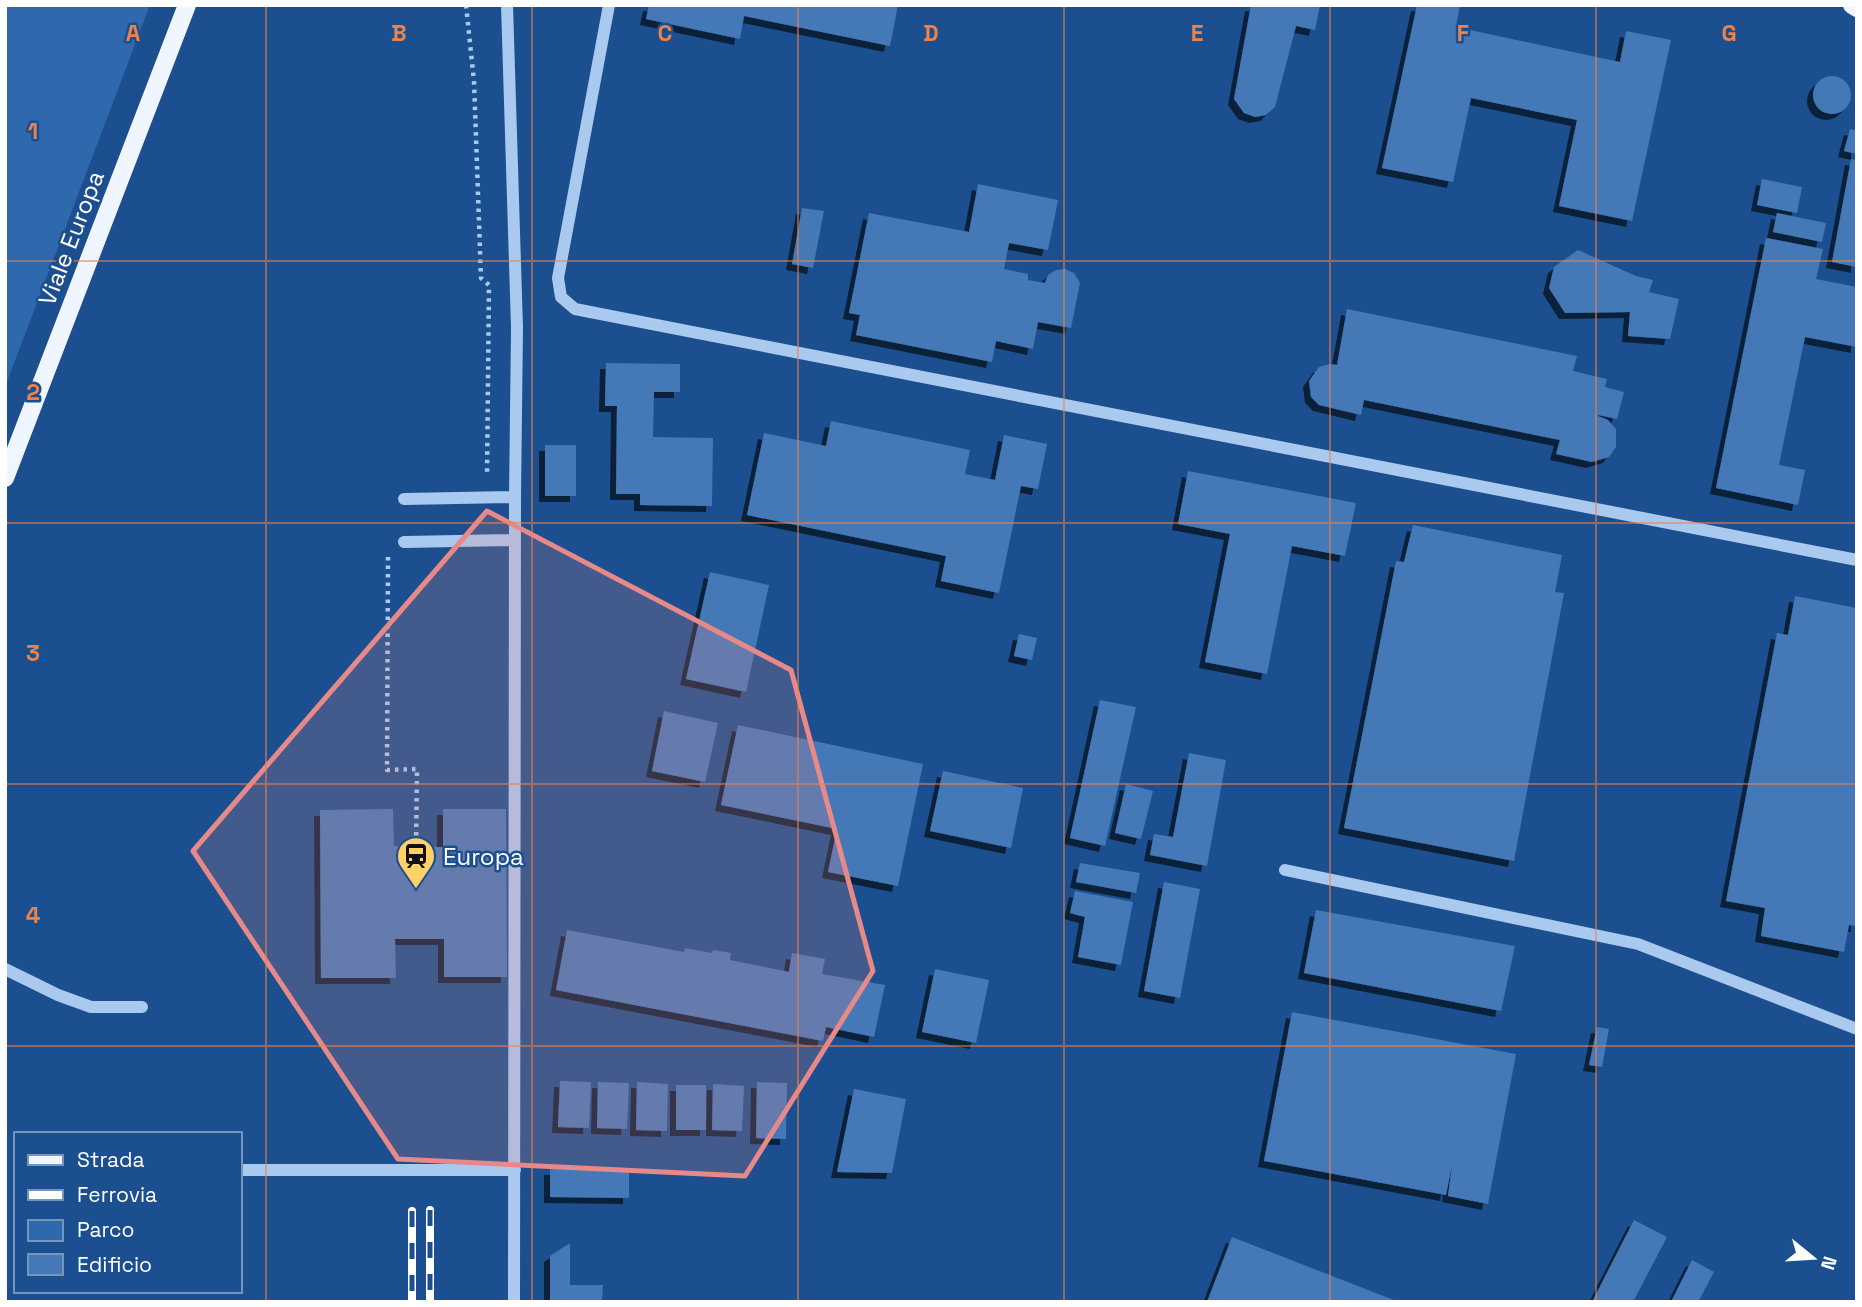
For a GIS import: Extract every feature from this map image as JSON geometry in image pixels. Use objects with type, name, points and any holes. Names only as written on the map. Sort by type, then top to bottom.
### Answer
[{"type":"main road","name":"Viale Europa","points":[[5,478],[186,9]]},
{"type":"street","points":[[507,5],[517,328],[514,497],[514,1302]]},
{"type":"street","points":[[609,5],[558,278],[561,297],[575,309],[1857,560]]},
{"type":"street","points":[[404,499],[514,497]]},
{"type":"street","points":[[402,548],[515,540]]},
{"type":"street","points":[[1285,870],[1638,944],[1857,1029]]},
{"type":"street","points":[[5,969],[58,995],[91,1007],[142,1007]]},
{"type":"street","points":[[242,1170],[515,1170]]},
{"type":"path","points":[[466,5],[474,81],[481,278],[489,285],[487,497]]},
{"type":"path","points":[[402,548],[388,554],[387,771],[416,769],[416,847]]},
{"type":"highlighted area","points":[[487,511],[791,670],[873,971],[745,1176],[398,1159],[193,851]]},
{"type":"green space","points":[[5,5],[150,5],[5,387]]},
{"type":"building","points":[[649,5],[898,5],[890,46],[744,16],[740,39],[646,19]]},
{"type":"building","points":[[1251,5],[1320,5],[1315,30],[1296,26],[1275,107],[1266,115],[1255,117],[1244,113],[1234,99]]},
{"type":"building","points":[[1417,5],[1460,5],[1456,27],[1620,62],[1626,31],[1671,40],[1632,221],[1559,206],[1577,120],[1471,98],[1453,182],[1382,168]]},
{"type":"building","points":[[1832,76],[1846,81],[1851,95],[1846,109],[1832,114],[1818,109],[1813,95],[1818,81]]},
{"type":"building","points":[[1850,129],[1857,130],[1857,154],[1844,151]]},
{"type":"building","points":[[1851,159],[1857,160],[1857,267],[1832,262]]},
{"type":"building","points":[[1762,179],[1802,187],[1797,213],[1757,205]]},
{"type":"building","points":[[978,184],[1058,200],[1048,250],[1009,243],[1004,269],[1028,274],[1028,280],[1045,283],[1048,275],[1056,270],[1065,269],[1074,273],[1080,283],[1071,328],[1038,322],[1033,349],[996,341],[992,362],[856,335],[860,315],[849,313],[869,213],[969,232]]},
{"type":"building","points":[[802,208],[824,211],[813,268],[792,264]]},
{"type":"building","points":[[1777,213],[1826,223],[1822,242],[1773,232]]},
{"type":"building","points":[[1766,238],[1823,249],[1816,279],[1857,287],[1857,347],[1805,337],[1779,465],[1805,470],[1798,505],[1716,488]]},
{"type":"building","points":[[1578,250],[1636,276],[1653,280],[1649,292],[1679,299],[1670,339],[1628,336],[1630,312],[1565,313],[1549,288],[1554,267]]},
{"type":"building","points":[[1347,309],[1577,356],[1573,371],[1607,379],[1605,387],[1624,392],[1617,419],[1598,415],[1608,420],[1616,429],[1616,447],[1609,457],[1592,462],[1556,454],[1560,440],[1364,400],[1361,415],[1319,405],[1311,397],[1309,381],[1319,367],[1337,365]]},
{"type":"building","points":[[606,363],[680,364],[680,392],[654,392],[653,437],[713,438],[712,506],[640,505],[640,494],[616,494],[617,406],[605,406]]},
{"type":"building","points":[[831,421],[970,450],[965,474],[995,480],[1004,435],[1047,444],[1038,489],[1021,486],[999,593],[941,581],[946,556],[747,515],[764,433],[826,446]]},
{"type":"building","points":[[545,445],[576,445],[576,496],[545,496]]},
{"type":"building","points":[[1188,471],[1356,503],[1345,556],[1292,546],[1267,674],[1205,662],[1230,534],[1178,524]]},
{"type":"building","points":[[1413,525],[1562,555],[1555,592],[1564,593],[1514,861],[1344,828],[1396,561],[1404,562]]},
{"type":"building","points":[[710,572],[769,585],[746,692],[686,679]]},
{"type":"building","points":[[1795,596],[1857,608],[1857,926],[1849,925],[1844,952],[1761,936],[1765,908],[1726,901],[1777,633],[1788,635]]},
{"type":"building","points":[[1019,634],[1037,638],[1032,660],[1014,656]]},
{"type":"building","points":[[1100,700],[1136,707],[1105,846],[1070,838]]},
{"type":"building","points":[[664,711],[718,723],[705,782],[652,771]]},
{"type":"building","points":[[738,725],[923,764],[898,886],[828,872],[837,829],[721,805]]},
{"type":"building","points":[[1189,753],[1226,760],[1207,866],[1150,855],[1154,834],[1173,837]]},
{"type":"building","points":[[943,771],[1023,788],[1011,848],[930,831]]},
{"type":"building","points":[[1126,784],[1153,791],[1141,839],[1115,833]]},
{"type":"building","points":[[393,809],[394,846],[443,847],[443,809],[506,809],[507,977],[444,977],[444,939],[395,939],[396,978],[321,978],[320,810]]},
{"type":"building","points":[[1080,863],[1140,873],[1136,893],[1076,882]]},
{"type":"building","points":[[1164,882],[1200,889],[1180,998],[1144,991]]},
{"type":"building","points":[[1075,891],[1133,902],[1121,965],[1078,957],[1085,917],[1070,913]]},
{"type":"building","points":[[1316,910],[1515,946],[1501,1011],[1304,973]]},
{"type":"building","points":[[567,930],[684,952],[685,948],[731,953],[730,960],[789,972],[792,953],[825,959],[822,974],[885,985],[874,1037],[826,1027],[823,1041],[556,990]]},
{"type":"building","points":[[935,969],[989,980],[976,1043],[922,1032]]},
{"type":"building","points":[[1292,1012],[1516,1054],[1488,1204],[1448,1196],[1452,1165],[1446,1195],[1264,1161]]},
{"type":"building","points":[[1597,1027],[1609,1029],[1602,1067],[1589,1065]]},
{"type":"building","points":[[560,1081],[591,1082],[589,1128],[558,1127]]},
{"type":"building","points":[[598,1082],[629,1083],[627,1129],[597,1128]]},
{"type":"building","points":[[637,1082],[668,1084],[667,1131],[636,1130]]},
{"type":"building","points":[[757,1082],[787,1083],[786,1139],[756,1138]]},
{"type":"building","points":[[713,1084],[744,1086],[742,1131],[712,1130]]},
{"type":"building","points":[[676,1085],[706,1085],[706,1130],[676,1130]]},
{"type":"building","points":[[854,1089],[906,1099],[892,1173],[837,1172]]},
{"type":"building","points":[[550,1169],[629,1170],[629,1198],[550,1197]]},
{"type":"building","points":[[1634,1220],[1667,1237],[1633,1302],[1592,1302]]},
{"type":"building","points":[[1232,1237],[1399,1302],[1207,1302]]},
{"type":"building","points":[[570,1243],[570,1285],[603,1285],[602,1302],[550,1302],[550,1256]]},
{"type":"building","points":[[1692,1260],[1714,1272],[1698,1302],[1671,1302]]},
{"type":"railway","points":[[430,1210],[430,1302]]},
{"type":"railway","points":[[412,1211],[412,1302]]},
{"type":"place","name":"Europa","points":[[416,890]]}]
